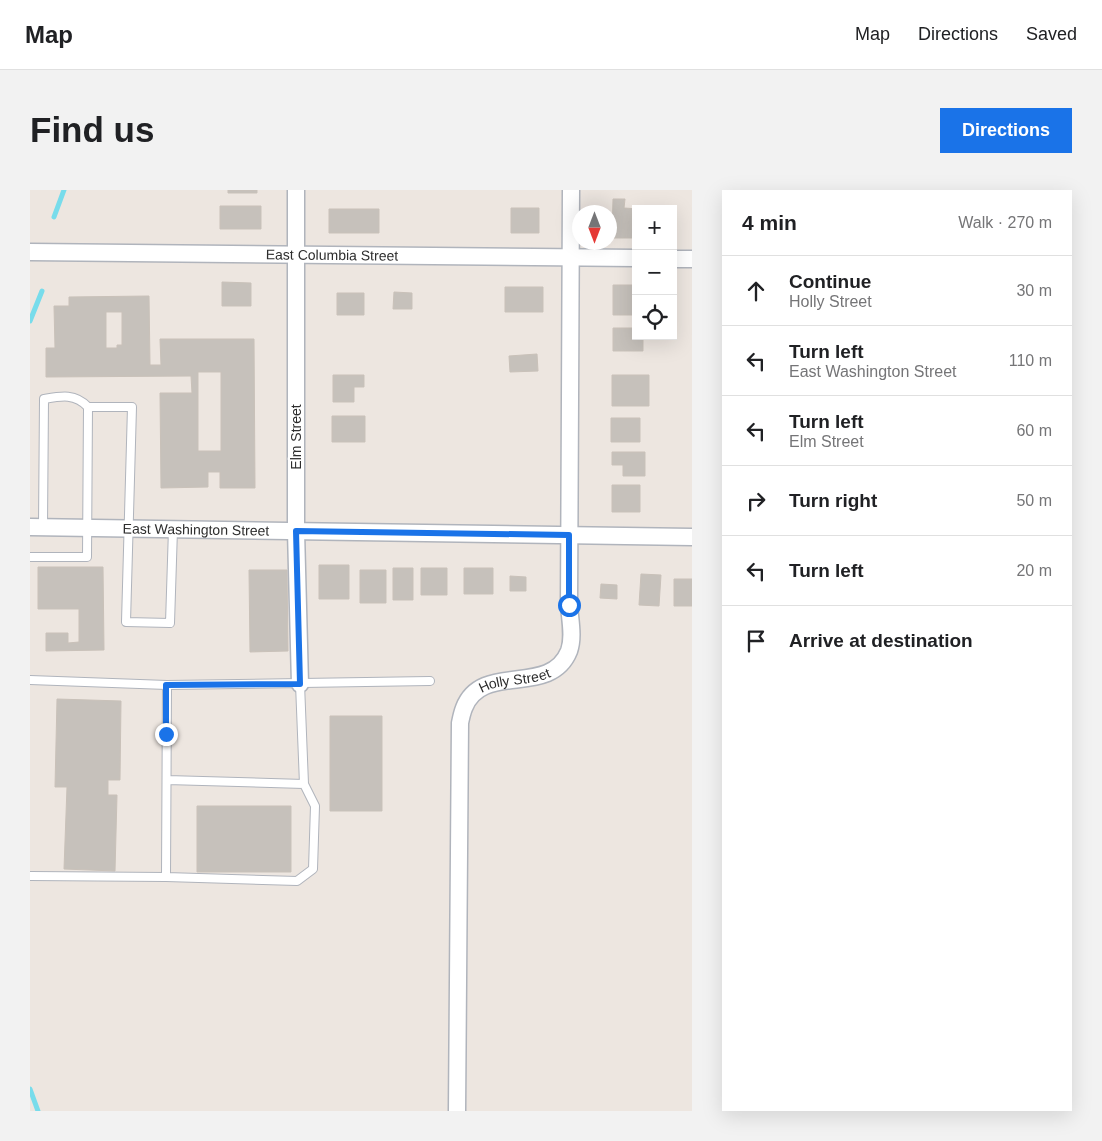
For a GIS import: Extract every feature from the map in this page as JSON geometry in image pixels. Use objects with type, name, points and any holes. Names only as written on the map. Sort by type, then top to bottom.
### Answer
[{"type":"street","name":"Elm Street","points":[[296,190],[296,531],[300,684]]},
{"type":"street","name":"Holly Street","points":[[457,1111],[460,723],[464,707],[468,701],[473,694],[486,684],[502,680],[535,678],[548,674],[560,664],[569,651],[572,635],[569,605],[571,190]]},
{"type":"street","name":"East Columbia Street","points":[[30,252],[632,258]]},
{"type":"street","points":[[677,259],[692,259]]},
{"type":"street","name":"East Washington Street","points":[[37,527],[692,537]]},
{"type":"lane","points":[[37,527],[44,400],[61,396],[80,399],[88,406],[132,406],[126,622],[170,623],[173,529]]},
{"type":"lane","points":[[30,557],[88,558],[88,406]]},
{"type":"lane","points":[[30,680],[166,685],[430,681]]},
{"type":"lane","points":[[30,876],[166,877],[297,881],[313,869],[315,806],[304,784],[300,684]]},
{"type":"lane","points":[[166,685],[166,877]]},
{"type":"lane","points":[[167,780],[304,784]]},
{"type":"building","points":[[228,190],[257,190],[257,193],[228,193]]},
{"type":"building","points":[[613,199],[625,199],[624,208],[632,209],[632,238],[617,238],[617,205],[613,205]]},
{"type":"building","points":[[220,206],[261,206],[261,229],[220,229]]},
{"type":"building","points":[[511,208],[539,208],[539,233],[511,233]]},
{"type":"building","points":[[329,209],[379,209],[379,233],[329,233]]},
{"type":"building","points":[[222,282],[251,283],[251,306],[222,306]]},
{"type":"building","points":[[613,285],[632,285],[632,315],[613,315]]},
{"type":"building","points":[[505,287],[543,287],[543,312],[505,312]]},
{"type":"building","points":[[394,292],[412,293],[412,309],[393,309]]},
{"type":"building","points":[[337,293],[364,293],[364,315],[337,315]]},
{"type":"building","points":[[149,296],[150,365],[161,365],[160,339],[254,339],[255,488],[220,488],[220,472],[208,472],[208,487],[161,488],[160,393],[192,393],[191,376],[46,377],[46,348],[55,348],[54,306],[69,306],[69,297]],"holes":[[[106,312],[122,312],[122,345],[117,345],[117,348],[106,348]],[[198,372],[221,372],[221,451],[198,451]]]},
{"type":"building","points":[[613,328],[632,328],[632,340],[643,340],[643,351],[613,351]]},
{"type":"building","points":[[537,354],[538,371],[510,372],[509,356]]},
{"type":"building","points":[[333,375],[364,375],[364,387],[354,387],[354,402],[333,402]]},
{"type":"building","points":[[612,375],[649,375],[649,406],[612,406]]},
{"type":"building","points":[[332,416],[365,416],[365,442],[332,442]]},
{"type":"building","points":[[611,418],[640,418],[640,442],[611,442]]},
{"type":"building","points":[[612,452],[645,452],[645,476],[623,476],[623,465],[612,465]]},
{"type":"building","points":[[612,485],[640,485],[640,512],[612,512]]},
{"type":"building","points":[[319,565],[349,565],[349,599],[319,599]]},
{"type":"building","points":[[38,567],[103,567],[104,650],[46,651],[46,633],[68,633],[68,643],[79,642],[79,609],[38,609]]},
{"type":"building","points":[[393,568],[413,568],[413,600],[393,600]]},
{"type":"building","points":[[421,568],[447,568],[447,595],[421,595]]},
{"type":"building","points":[[464,568],[493,568],[493,594],[464,594]]},
{"type":"building","points":[[249,570],[287,570],[288,651],[250,652]]},
{"type":"building","points":[[360,570],[386,570],[386,603],[360,603]]},
{"type":"building","points":[[641,574],[661,575],[659,606],[639,605]]},
{"type":"building","points":[[510,576],[526,577],[526,591],[510,591]]},
{"type":"building","points":[[674,579],[692,579],[692,606],[674,606]]},
{"type":"building","points":[[601,584],[617,585],[617,599],[600,598]]},
{"type":"building","points":[[57,699],[121,701],[120,780],[108,780],[108,795],[117,795],[115,871],[64,869],[67,787],[55,787]]},
{"type":"building","points":[[330,716],[382,716],[382,811],[330,811]]},
{"type":"building","points":[[197,806],[291,806],[291,872],[197,872]]},
{"type":"waterway","points":[[54,217],[64,190]]},
{"type":"waterway","points":[[30,321],[42,291]]},
{"type":"waterway","points":[[30,1089],[38,1111]]},
{"type":"route","points":[[166,734],[166,685],[300,684],[296,531],[569,535],[569,605]]}]
